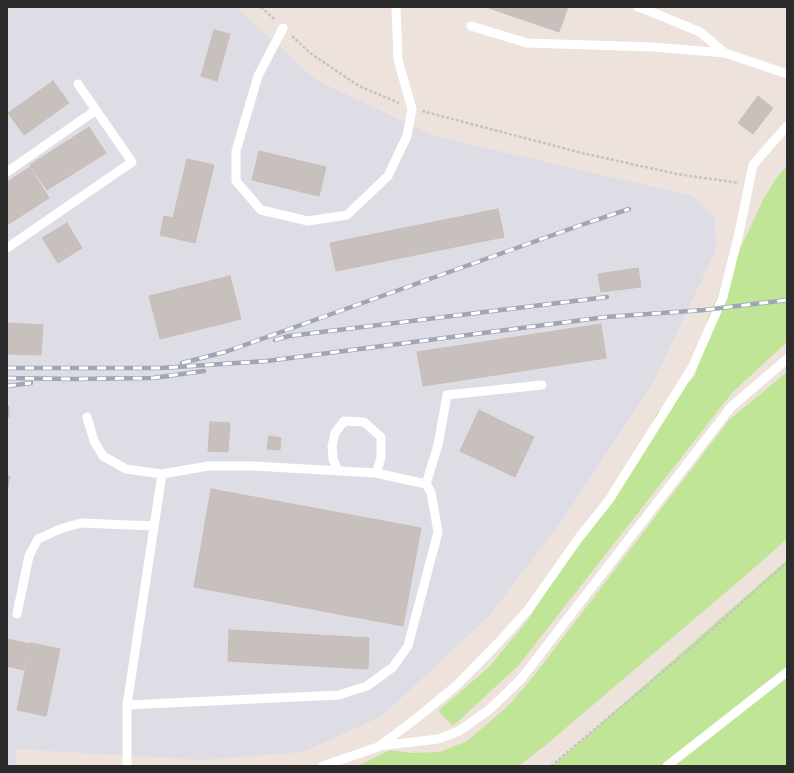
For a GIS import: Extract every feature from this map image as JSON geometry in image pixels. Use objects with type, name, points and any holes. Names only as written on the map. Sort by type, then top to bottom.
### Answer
[{"type":"lane","points":[[283,28],[258,76],[236,151],[236,181],[261,210],[308,221],[346,215],[388,176],[407,136],[412,109],[398,60],[396,7]]},
{"type":"lane","points":[[638,7],[700,32],[725,53]]},
{"type":"lane","points":[[471,26],[527,43],[653,47],[725,53],[787,74]]},
{"type":"lane","points":[[7,248],[132,162],[78,84]]},
{"type":"lane","points":[[7,172],[96,110]]},
{"type":"lane","points":[[378,747],[417,718],[457,685],[498,643],[528,610],[578,539],[609,500],[692,368],[723,296],[739,233],[753,165],[787,126]]},
{"type":"lane","points":[[323,766],[378,747],[438,739],[459,731],[490,709],[521,679],[731,406],[787,359]]},
{"type":"lane","points":[[426,484],[438,445],[447,395],[542,385]]},
{"type":"lane","points":[[87,417],[94,441],[103,456],[126,469],[162,474],[208,466],[253,466],[376,473],[426,484],[431,492],[438,532],[408,646],[393,667],[367,686],[338,695],[127,705]]},
{"type":"lane","points":[[338,471],[333,459],[332,446],[335,433],[344,421],[364,422],[381,437],[381,458],[376,473]]},
{"type":"lane","points":[[127,766],[127,705],[162,474]]},
{"type":"lane","points":[[17,614],[29,556],[38,539],[60,528],[81,523],[154,526]]},
{"type":"lane","points":[[667,766],[787,672]]},
{"type":"path","points":[[261,7],[310,53],[360,86],[412,109],[611,160],[677,174],[750,184]]},
{"type":"path","points":[[551,766],[696,644],[787,562]]},
{"type":"shaded area","points":[[7,7],[236,7],[316,80],[434,136],[693,196],[715,219],[716,250],[654,381],[564,518],[490,615],[382,716],[303,752],[203,760],[16,749],[16,766],[7,766]]},
{"type":"green space","points":[[787,166],[787,342],[732,393],[518,666],[453,726],[438,711],[489,667],[528,620],[572,550],[639,454],[656,414],[695,376],[708,317],[763,200],[777,177]]},
{"type":"green space","points":[[787,372],[787,539],[547,744],[519,766],[357,766],[390,750],[410,753],[440,752],[467,741],[507,707],[533,677],[729,420]]},
{"type":"green space","points":[[787,560],[787,766],[552,766],[557,762]]},
{"type":"building","points":[[486,7],[568,7],[559,32]]},
{"type":"building","points":[[214,30],[230,34],[217,81],[201,76]]},
{"type":"building","points":[[53,81],[69,103],[24,135],[8,113]]},
{"type":"building","points":[[758,96],[773,108],[753,134],[738,123]]},
{"type":"building","points":[[89,127],[106,153],[47,190],[30,165]]},
{"type":"building","points":[[259,151],[326,167],[319,196],[252,180]]},
{"type":"building","points":[[187,159],[214,165],[195,243],[160,235],[164,216],[173,218]]},
{"type":"building","points":[[30,167],[49,198],[7,225],[7,182]]},
{"type":"building","points":[[498,209],[504,237],[336,271],[330,243]]},
{"type":"building","points":[[67,223],[82,248],[58,263],[42,238]]},
{"type":"building","points":[[638,268],[641,287],[601,292],[598,274]]},
{"type":"building","points":[[230,276],[241,319],[160,339],[149,296]]},
{"type":"building","points":[[7,323],[43,325],[41,355],[7,354]]},
{"type":"building","points":[[601,324],[606,358],[423,386],[417,352]]},
{"type":"building","points":[[7,406],[9,406],[9,417],[7,417]]},
{"type":"building","points":[[479,410],[534,437],[515,477],[460,451]]},
{"type":"building","points":[[210,422],[230,423],[228,452],[208,451]]},
{"type":"building","points":[[269,436],[281,438],[280,450],[267,449]]},
{"type":"building","points":[[7,476],[10,476],[7,492]]},
{"type":"building","points":[[211,489],[421,528],[403,626],[194,587]]},
{"type":"building","points":[[229,630],[369,638],[368,669],[228,661]]},
{"type":"building","points":[[7,639],[30,644],[24,670],[7,666]]},
{"type":"building","points":[[31,643],[60,649],[46,716],[17,710]]},
{"type":"railway","points":[[182,363],[225,352],[629,209]]},
{"type":"railway","points":[[275,340],[289,336],[607,297]]},
{"type":"railway","points":[[7,368],[161,368],[267,361],[606,317],[704,310],[787,300]]},
{"type":"railway","points":[[7,378],[153,378],[204,371]]},
{"type":"railway","points":[[7,386],[31,383]]}]
